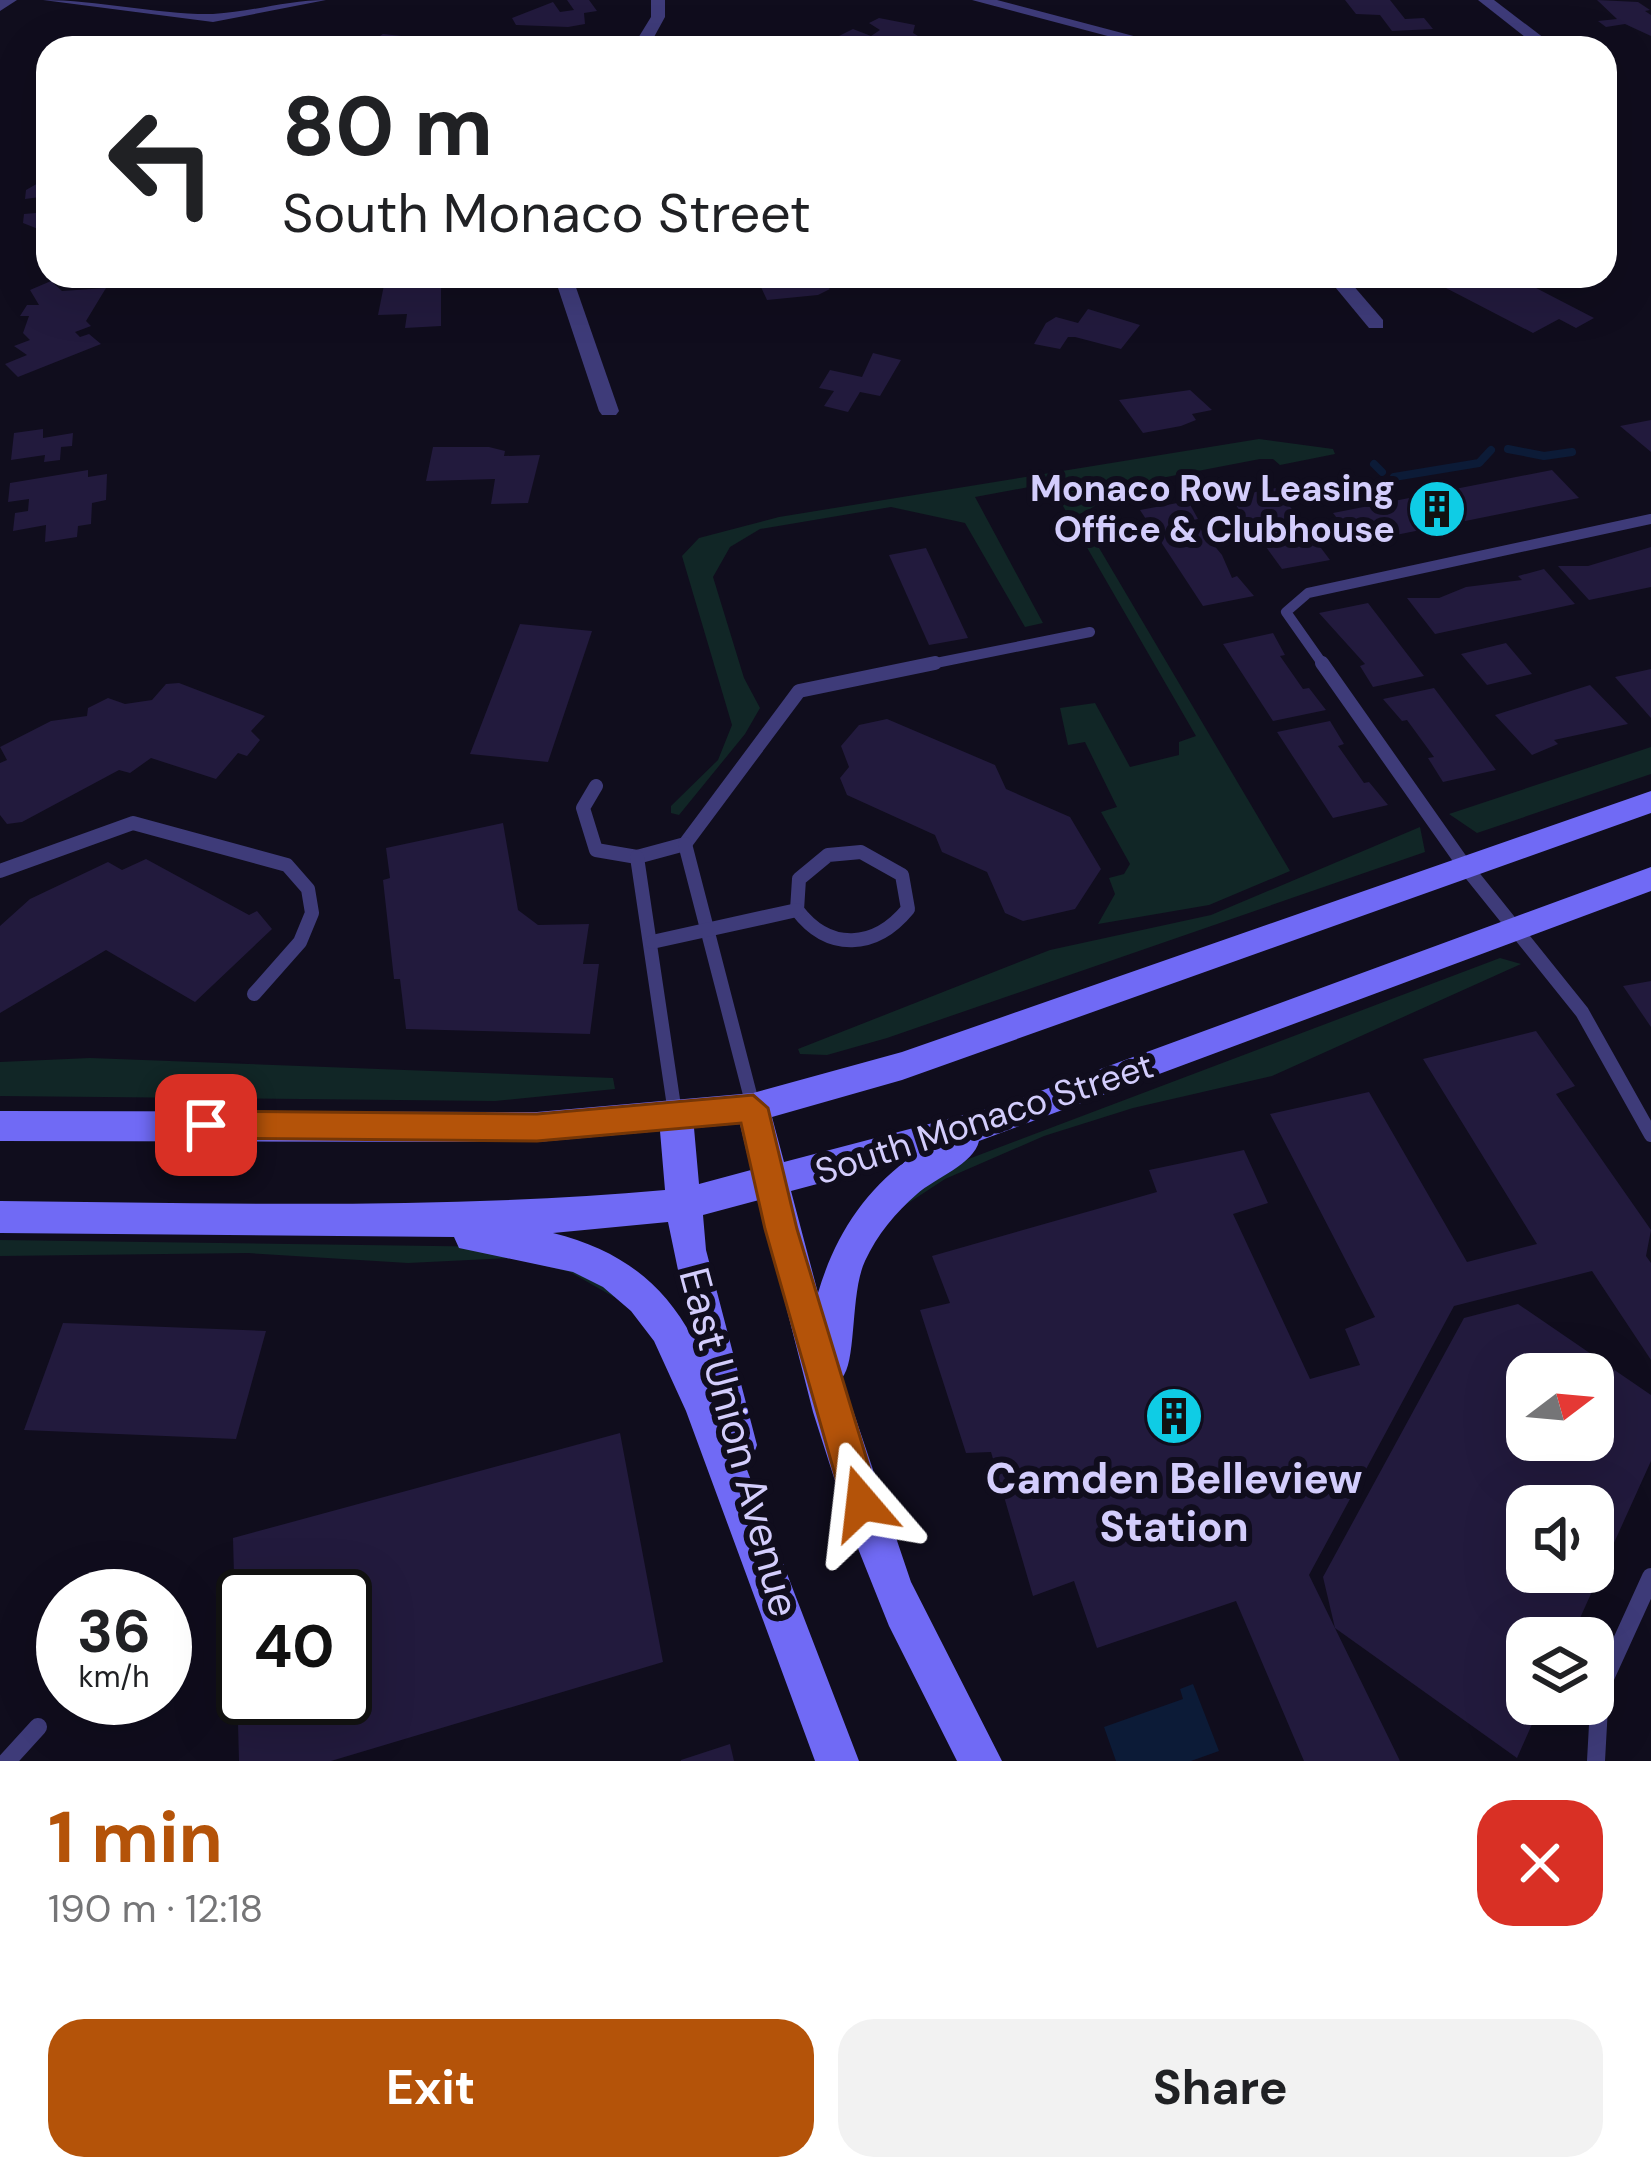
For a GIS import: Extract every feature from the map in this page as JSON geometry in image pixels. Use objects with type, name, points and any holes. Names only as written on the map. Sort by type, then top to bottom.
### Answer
[{"type":"main road","name":"South Monaco Street","points":[[0,1126],[467,1129],[753,1108],[902,1066],[1651,802]]},
{"type":"main road","name":"South Monaco Street","points":[[0,1217],[359,1222],[547,1217],[683,1204],[1005,1119],[1651,880]]},
{"type":"main road","points":[[753,1108],[842,1439],[896,1594],[980,1761]]},
{"type":"main road","name":"East Union Avenue","points":[[676,1116],[683,1204],[700,1304],[797,1652],[837,1761]]},
{"type":"main road","points":[[842,1439],[830,1318],[847,1251],[899,1185],[1005,1119]]},
{"type":"main road","points":[[359,1222],[540,1243],[590,1259],[634,1286],[666,1321],[692,1367],[797,1652]]},
{"type":"street","points":[[0,7],[10,0]]},
{"type":"street","points":[[50,0],[213,18],[319,0]]},
{"type":"street","points":[[647,36],[658,17],[658,0]]},
{"type":"street","points":[[979,0],[1124,36]]},
{"type":"street","points":[[1485,0],[1533,36]]},
{"type":"street","points":[[567,288],[609,411]]},
{"type":"street","points":[[1345,288],[1376,324]]},
{"type":"lane","points":[[1651,519],[1328,585],[1308,593],[1286,612],[1464,865],[1582,1012],[1651,1136]]},
{"type":"lane","points":[[596,786],[583,808],[596,850],[637,857],[685,844],[799,691],[1090,632]]},
{"type":"lane","points":[[0,871],[134,823],[286,866],[308,889],[312,913],[300,942],[254,994]]},
{"type":"lane","points":[[685,844],[753,1108]]},
{"type":"lane","points":[[844,852],[880,857],[895,867],[909,898],[898,925],[882,937],[856,943],[829,939],[797,910],[796,889],[804,872],[844,852]]},
{"type":"lane","points":[[637,857],[676,1116]]},
{"type":"lane","points":[[652,942],[797,910]]},
{"type":"lane","points":[[1596,1761],[1591,1739],[1597,1696],[1651,1576]]},
{"type":"lane","points":[[8,1761],[38,1727]]},
{"type":"green space","points":[[1259,439],[1333,449],[1335,454],[1280,465],[1273,459],[1260,459],[1130,484],[1079,514],[1290,871],[1209,905],[1098,924],[1115,894],[1109,878],[1124,874],[1130,864],[1101,812],[1117,807],[1085,742],[1068,745],[1060,708],[1095,703],[1130,767],[1179,755],[1179,742],[1196,736],[1052,487],[1045,484],[975,497],[1043,623],[1025,627],[965,523],[891,507],[760,529],[730,547],[713,577],[744,678],[760,708],[745,734],[679,815],[671,813],[671,806],[718,760],[732,725],[682,556],[699,538],[779,517]]},
{"type":"green space","points":[[1651,747],[1651,774],[1477,833],[1449,814]]},
{"type":"green space","points":[[1420,827],[1425,852],[887,1038],[827,1055],[800,1054],[798,1049],[1050,950],[1211,915]]},
{"type":"green space","points":[[1500,958],[1521,964],[1272,1076],[1133,1108],[1044,1136],[945,1179],[890,1215],[950,1166]]},
{"type":"green space","points":[[90,1058],[613,1078],[615,1089],[495,1101],[0,1096],[0,1062]]},
{"type":"green space","points":[[0,1240],[507,1247],[613,1284],[614,1297],[570,1272],[512,1258],[408,1263],[248,1253],[0,1256]]},
{"type":"water","points":[[1193,1684],[1219,1751],[1191,1761],[1116,1761],[1104,1727],[1183,1699],[1180,1689]]},
{"type":"building","points":[[567,0],[589,0],[597,11],[584,13],[585,24],[568,27],[516,25],[512,18],[553,2],[560,12],[574,10]]},
{"type":"building","points":[[1345,0],[1390,0],[1405,19],[1424,18],[1433,29],[1392,31],[1380,15],[1356,14]]},
{"type":"building","points":[[1597,0],[1638,2],[1650,10],[1645,11],[1651,15],[1651,36],[1625,24],[1606,27],[1598,21],[1617,19]]},
{"type":"building","points":[[879,18],[915,25],[913,33],[918,36],[871,36],[880,30],[869,23]]},
{"type":"building","points":[[853,29],[871,36],[839,36]]},
{"type":"building","points":[[36,184],[36,198],[25,199],[26,190]]},
{"type":"building","points":[[36,213],[36,228],[23,223],[24,214]]},
{"type":"building","points":[[106,288],[86,321],[91,326],[75,332],[80,337],[89,334],[101,344],[18,377],[5,364],[27,355],[14,346],[30,340],[23,333],[29,316],[20,316],[27,305],[39,305],[30,290]]},
{"type":"building","points":[[383,288],[441,288],[441,326],[405,328],[407,314],[378,315]]},
{"type":"building","points":[[761,288],[830,289],[818,295],[767,300]]},
{"type":"building","points":[[1446,288],[1536,288],[1594,318],[1576,328],[1559,319],[1533,333]]},
{"type":"building","points":[[1088,309],[1140,325],[1121,349],[1075,337],[1068,337],[1060,349],[1034,344],[1046,323],[1056,317],[1078,323]]},
{"type":"building","points":[[873,353],[901,360],[880,396],[860,392],[848,412],[824,406],[834,391],[819,388],[830,370],[862,377]]},
{"type":"building","points":[[1190,390],[1212,410],[1192,414],[1196,420],[1181,426],[1143,433],[1119,400]]},
{"type":"building","points":[[1651,420],[1651,452],[1620,426]]},
{"type":"building","points":[[43,429],[43,438],[73,433],[72,446],[61,447],[60,460],[44,462],[45,455],[11,460],[14,433]]},
{"type":"building","points":[[433,447],[489,447],[505,451],[504,456],[540,455],[528,503],[491,504],[495,479],[426,481]]},
{"type":"building","points":[[88,470],[88,477],[107,474],[106,500],[92,503],[91,524],[78,526],[77,537],[45,542],[46,525],[13,531],[15,513],[28,511],[29,499],[8,502],[10,483]]},
{"type":"building","name":"Monaco Row Leasing Office & Clubhouse","points":[[1552,470],[1579,498],[1356,543],[1333,513]]},
{"type":"building","points":[[1276,488],[1330,560],[1282,569],[1230,497]]},
{"type":"building","points":[[1188,501],[1198,519],[1193,520],[1222,555],[1232,578],[1237,576],[1254,596],[1203,606],[1140,510]]},
{"type":"building","points":[[1651,547],[1651,587],[1589,600],[1558,566],[1588,566]]},
{"type":"building","points":[[926,548],[968,638],[929,645],[889,555]]},
{"type":"building","points":[[1544,569],[1575,604],[1435,634],[1407,598],[1439,598],[1466,587],[1522,580],[1518,576]]},
{"type":"building","points":[[1368,603],[1424,676],[1373,687],[1360,666],[1365,664],[1319,613]]},
{"type":"building","points":[[520,624],[592,631],[548,762],[470,754]]},
{"type":"building","points":[[1273,633],[1285,655],[1280,656],[1303,689],[1309,688],[1326,710],[1273,721],[1223,644]]},
{"type":"building","points":[[1506,643],[1532,674],[1487,685],[1461,654]]},
{"type":"building","points":[[1651,669],[1651,718],[1615,677]]},
{"type":"building","points":[[179,683],[265,716],[251,731],[260,740],[247,756],[238,753],[216,779],[151,758],[130,773],[119,770],[22,822],[7,824],[0,815],[0,763],[7,760],[0,747],[51,721],[87,716],[88,708],[108,698],[125,704],[152,700],[166,684]]},
{"type":"building","points":[[1590,685],[1628,724],[1554,740],[1558,744],[1532,755],[1495,715]]},
{"type":"building","points":[[1434,688],[1496,770],[1443,782],[1428,758],[1434,757],[1407,720],[1402,721],[1383,699]]},
{"type":"building","points":[[887,719],[995,765],[1006,789],[1070,817],[1101,869],[1075,909],[1023,921],[1005,913],[987,872],[942,852],[935,835],[847,795],[840,778],[849,767],[841,746],[859,725]]},
{"type":"building","points":[[1330,721],[1344,744],[1338,746],[1364,783],[1369,782],[1388,805],[1333,818],[1277,732]]},
{"type":"building","points":[[503,823],[518,910],[538,925],[589,924],[583,964],[599,964],[590,1034],[406,1029],[400,979],[394,979],[383,880],[390,878],[386,848]]},
{"type":"building","points":[[146,859],[249,915],[257,911],[272,929],[195,1002],[106,950],[0,1013],[0,926],[30,899],[108,862],[122,870]]},
{"type":"building","points":[[1651,981],[1651,1027],[1623,986]]},
{"type":"building","name":"Camden Belleview Station","points":[[1536,1031],[1575,1086],[1556,1094],[1651,1230],[1646,1256],[1651,1263],[1651,1360],[1592,1271],[1454,1306],[1309,1575],[1400,1761],[1304,1761],[1236,1601],[1097,1648],[1074,1581],[1033,1596],[991,1452],[966,1453],[920,1310],[950,1303],[932,1256],[1157,1192],[1149,1170],[1244,1150],[1268,1203],[1233,1214],[1310,1379],[1360,1365],[1345,1329],[1375,1317],[1270,1114],[1369,1092],[1467,1262],[1537,1244],[1423,1059]]},
{"type":"building","points":[[1518,1304],[1590,1353],[1506,1353],[1506,1461],[1614,1461],[1614,1370],[1651,1395],[1651,1461],[1614,1543],[1614,1485],[1506,1485],[1506,1593],[1591,1593],[1580,1617],[1506,1617],[1506,1725],[1532,1725],[1517,1758],[1335,1628],[1323,1577],[1464,1318]]},
{"type":"building","points":[[63,1323],[266,1331],[236,1439],[24,1430]]},
{"type":"building","points":[[620,1433],[663,1662],[331,1761],[239,1761],[238,1725],[372,1725],[372,1569],[234,1569],[233,1538]]},
{"type":"building","points":[[730,1744],[734,1761],[681,1761],[681,1760]]},
{"type":"waterway","points":[[1508,449],[1544,456],[1572,452]]},
{"type":"waterway","points":[[1394,477],[1479,463],[1491,450]]},
{"type":"waterway","points":[[1374,464],[1382,472]]},
{"type":"place","name":"Monaco Row Leasing Office & Clubhouse","points":[[1437,509]]},
{"type":"place","name":"Camden Belleview Station","points":[[1174,1416]]},
{"type":"route","points":[[206,1125],[537,1127],[753,1108],[781,1229],[862,1503]]}]
